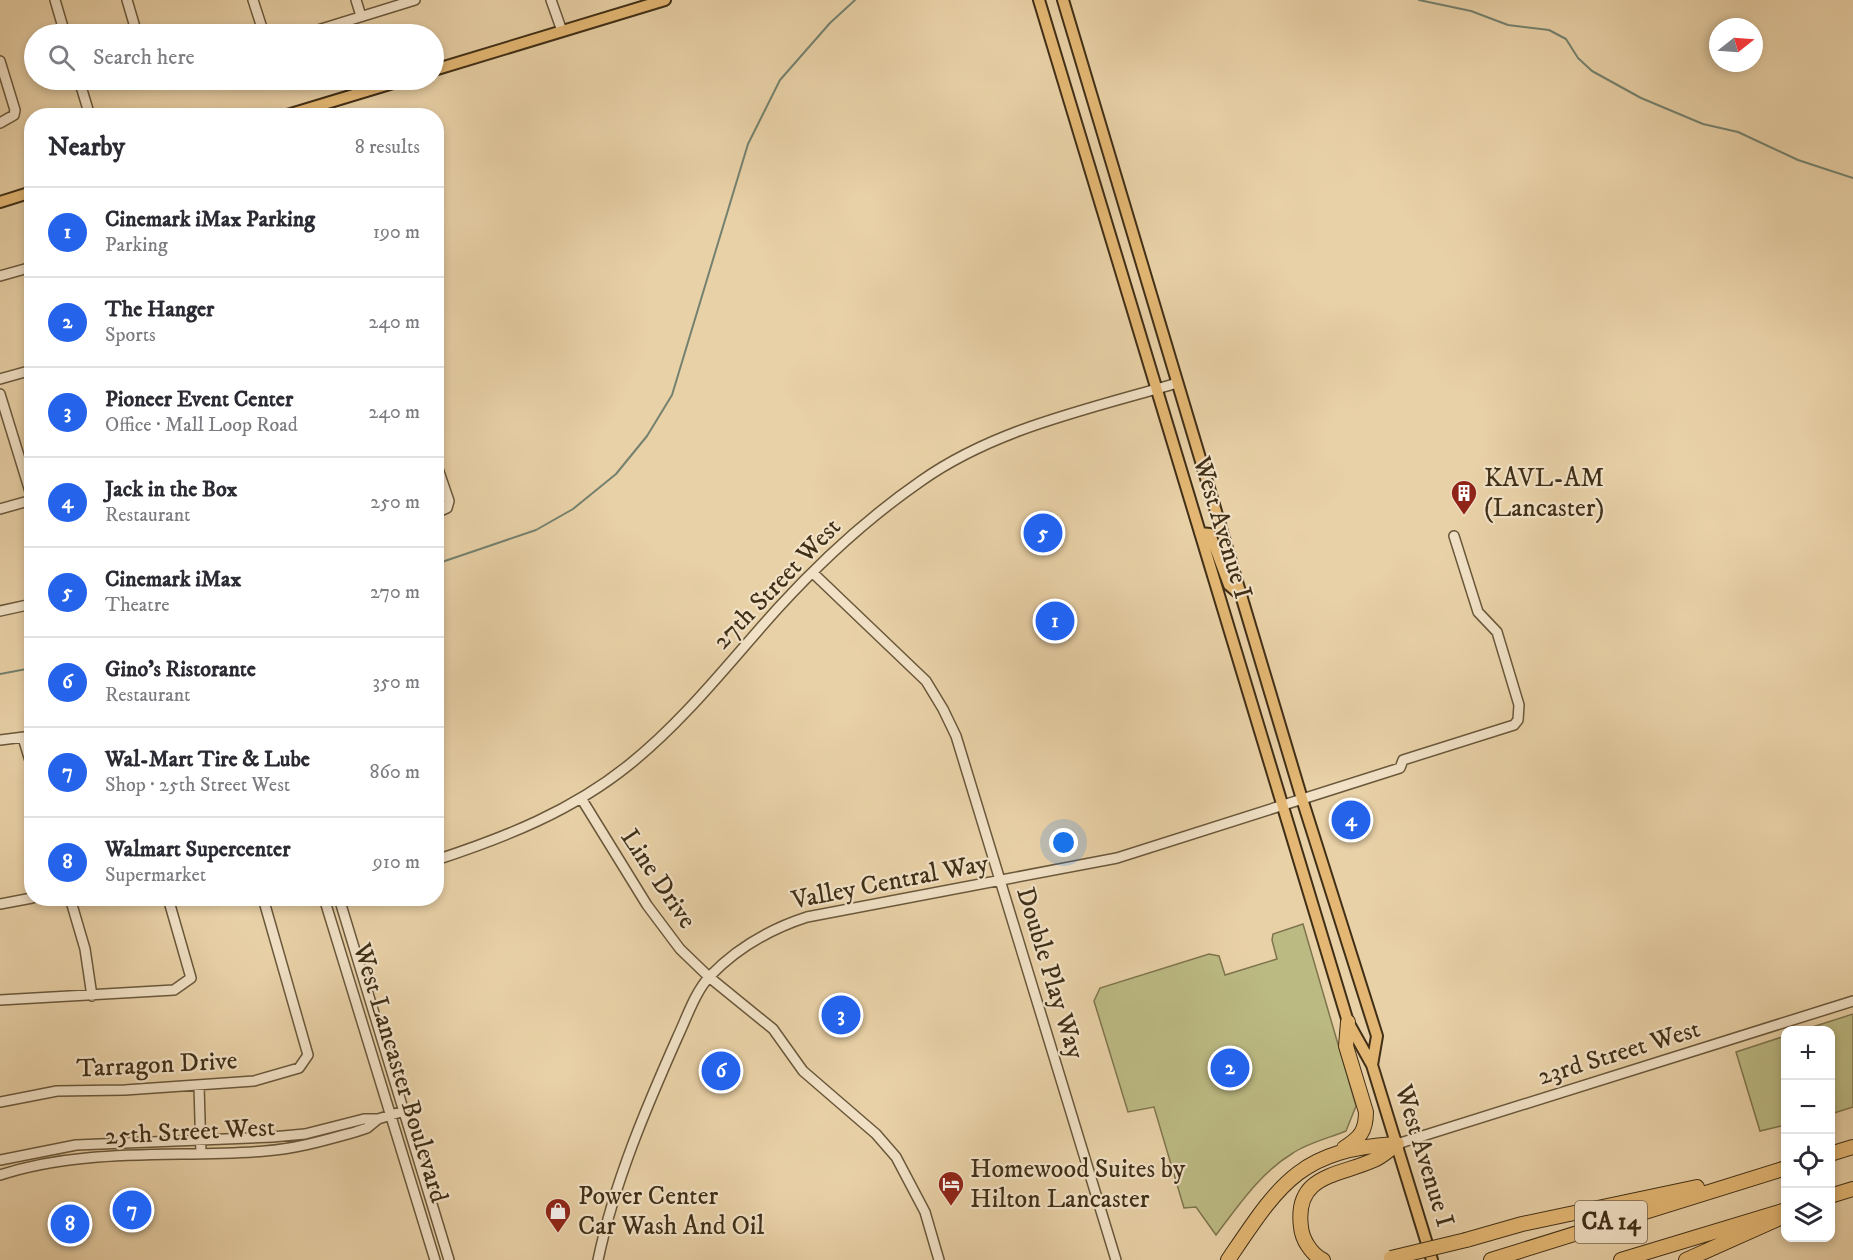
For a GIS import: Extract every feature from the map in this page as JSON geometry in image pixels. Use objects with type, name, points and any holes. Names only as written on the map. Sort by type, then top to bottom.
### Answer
[{"type":"highway","points":[[1333,1156],[1358,1140],[1366,1121],[1366,1112],[1346,1046],[1348,1022]]},
{"type":"highway","points":[[1228,1260],[1284,1183],[1313,1163],[1371,1146],[1397,1144]]},
{"type":"highway","points":[[1323,1260],[1307,1245],[1302,1232],[1299,1215],[1303,1198],[1314,1184],[1323,1178],[1375,1160],[1397,1144]]},
{"type":"highway","points":[[1835,1152],[1853,1147]]},
{"type":"highway","name":"CA 14","points":[[1491,1260],[1781,1169]]},
{"type":"highway","points":[[1386,1259],[1616,1204],[1706,1186],[1732,1185]]},
{"type":"highway","points":[[1835,1194],[1853,1189]]},
{"type":"highway","name":"CA 14","points":[[1621,1260],[1781,1212]]},
{"type":"highway","points":[[1686,1260],[1777,1221],[1781,1216]]},
{"type":"main road","points":[[444,67],[666,0]]},
{"type":"main road","name":"West Avenue I","points":[[1039,0],[1348,1022],[1372,1065],[1432,1260]]},
{"type":"main road","name":"West Avenue I","points":[[1063,0],[1302,799],[1377,1036],[1372,1065]]},
{"type":"main road","points":[[310,108],[370,90]]},
{"type":"main road","points":[[0,202],[24,194]]},
{"type":"main road","points":[[1200,533],[1210,534],[1229,585],[1241,595]]},
{"type":"street","points":[[55,0],[63,24]]},
{"type":"street","points":[[127,0],[134,24]]},
{"type":"street","points":[[253,0],[261,24]]},
{"type":"street","points":[[356,0],[361,16]]},
{"type":"street","points":[[336,24],[415,0]]},
{"type":"street","points":[[551,0],[562,32]]},
{"type":"street","points":[[0,61],[15,110],[14,115],[0,123]]},
{"type":"street","points":[[82,90],[88,108]]},
{"type":"street","points":[[0,276],[24,269]]},
{"type":"street","points":[[0,379],[24,372]]},
{"type":"street","name":"27th Street West","points":[[444,857],[505,837],[538,823],[581,798],[629,765],[672,727],[841,544],[890,503],[923,480],[972,451],[1025,429],[1177,383]]},
{"type":"street","points":[[0,394],[24,473]]},
{"type":"street","points":[[444,486],[449,501],[447,508],[444,509]]},
{"type":"street","points":[[0,509],[24,502]]},
{"type":"street","points":[[1283,805],[1400,768],[1403,760],[1514,725],[1518,720],[1519,705],[1497,632],[1478,612],[1454,536]]},
{"type":"street","name":"Double Play Way","points":[[813,573],[926,681],[956,736],[1116,1260]]},
{"type":"street","points":[[0,611],[24,606]]},
{"type":"street","points":[[0,740],[24,737]]},
{"type":"street","name":"Line Drive","points":[[581,798],[647,905],[680,949],[709,977],[773,1029],[803,1071],[876,1134],[896,1157],[925,1212],[939,1260]]},
{"type":"street","name":"Valley Central Way","points":[[598,1260],[606,1220],[630,1154],[671,1052],[709,977],[764,934],[807,917],[1117,858],[1283,805]]},
{"type":"street","points":[[0,904],[24,900]]},
{"type":"street","points":[[72,906],[85,949],[92,996]]},
{"type":"street","points":[[0,1000],[174,990],[191,978],[170,906]]},
{"type":"street","name":"Tarragon Drive","points":[[0,1102],[57,1091],[199,1086],[254,1081],[299,1068],[308,1055],[265,906]]},
{"type":"street","name":"West Lancaster Boulevard","points":[[326,906],[435,1260]]},
{"type":"street","name":"West Lancaster Boulevard","points":[[341,906],[449,1260]]},
{"type":"street","name":"23rd Street West","points":[[1397,1144],[1853,1001]]},
{"type":"street","points":[[199,1086],[201,1154]]},
{"type":"street","name":"25th Street West","points":[[0,1160],[76,1144],[305,1134],[364,1119],[378,1119],[404,1111]]},
{"type":"street","name":"25th Street West","points":[[0,1175],[45,1164],[81,1159],[267,1151],[307,1144],[368,1128],[378,1119]]},
{"type":"shaded area","points":[[1303,924],[1356,1106],[1346,1131],[1305,1146],[1281,1161],[1251,1190],[1216,1235],[1196,1207],[1184,1208],[1154,1107],[1128,1112],[1094,1001],[1100,988],[1209,954],[1219,956],[1225,975],[1277,959],[1272,940],[1273,934]]},
{"type":"shaded area","points":[[1853,1014],[1853,1107],[1835,1113],[1835,1026],[1816,1026]]},
{"type":"shaded area","points":[[1781,1037],[1781,1126],[1760,1131],[1736,1052]]},
{"type":"waterway","points":[[444,561],[536,530],[573,509],[616,474],[647,436],[672,395],[748,144],[780,80],[830,23],[855,0]]},
{"type":"waterway","points":[[1419,0],[1471,11],[1508,25],[1549,30],[1566,39],[1578,58],[1592,71],[1641,98],[1703,124],[1738,132],[1798,160],[1853,178]]},
{"type":"waterway","points":[[0,674],[24,670]]},
{"type":"place","name":"KAVL-AM (Lancaster)","points":[[1464,516]]},
{"type":"place","name":"Cinemark iMax","points":[[1043,533]]},
{"type":"place","name":"Cinemark iMax Parking","points":[[1055,621]]},
{"type":"place","name":"Jack in the Box","points":[[1351,820]]},
{"type":"place","name":"Pioneer Event Center","points":[[841,1015]]},
{"type":"place","name":"The Hanger","points":[[1230,1068]]},
{"type":"place","name":"Gino's Ristorante","points":[[721,1071]]},
{"type":"place","name":"Homewood Suites by Hilton Lancaster","points":[[951,1207]]},
{"type":"place","name":"Wal-Mart Tire & Lube","points":[[132,1210]]},
{"type":"place","name":"Walmart Supercenter","points":[[70,1224]]},
{"type":"place","name":"Power Center Car Wash And Oil","points":[[558,1234]]}]
